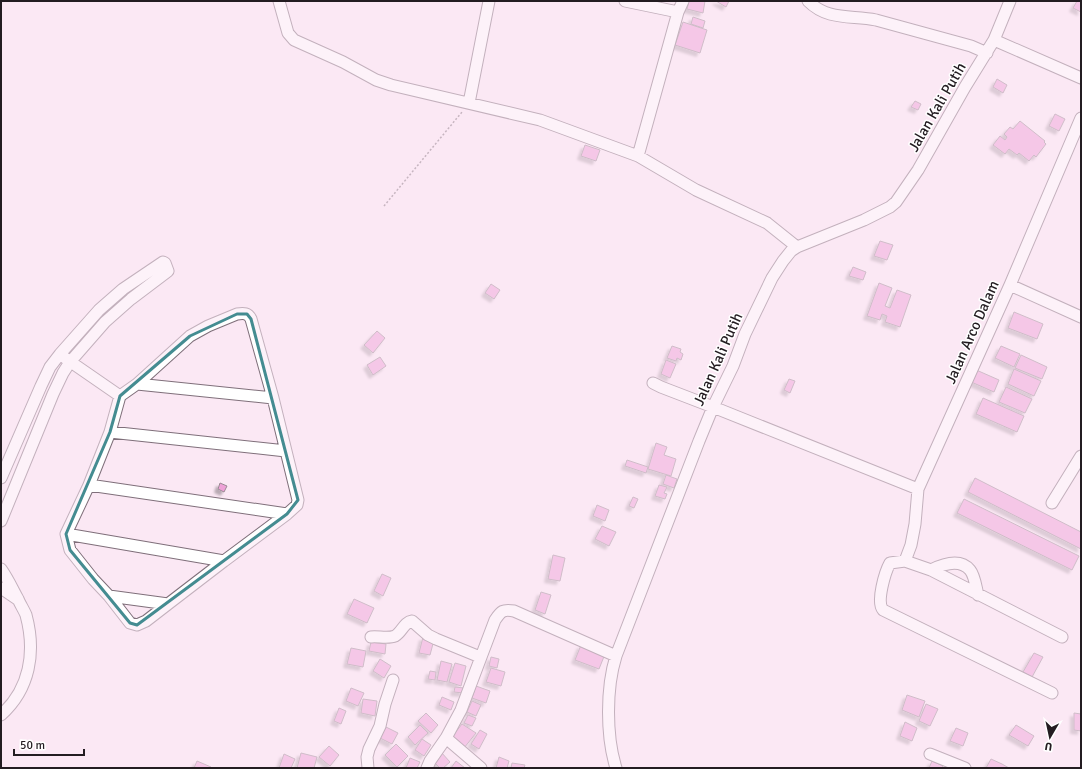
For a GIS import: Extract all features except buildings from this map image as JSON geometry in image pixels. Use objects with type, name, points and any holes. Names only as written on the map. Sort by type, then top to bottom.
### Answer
[{"type":"street","points":[[279,1],[288,33],[294,40],[343,62],[376,80],[406,89],[540,120],[638,156],[696,190],[766,223],[797,247]]},
{"type":"street","points":[[469,103],[489,1]]},
{"type":"street","points":[[625,1],[678,12]]},
{"type":"street","points":[[638,156],[678,12],[683,1]]},
{"type":"street","points":[[808,1],[823,13],[851,18],[876,20],[972,46],[990,47],[1081,78]]},
{"type":"street","name":"Jalan Kali Putih","points":[[616,768],[613,759],[608,698],[613,665],[713,407],[733,366],[745,334],[772,278],[791,251],[797,247],[864,220],[890,207],[896,202],[918,170],[965,87],[990,47],[1010,1]]},
{"type":"street","name":"Jalan Arco Dalam","points":[[905,561],[912,540],[915,524],[918,489],[1010,285],[1081,118]]},
{"type":"street","points":[[1,478],[50,367],[99,310],[123,289],[163,262],[165,263],[168,271],[131,299],[105,322],[70,362],[63,373],[1,521]]},
{"type":"street","points":[[1010,285],[1081,317]]},
{"type":"street","points":[[237,314],[247,314],[251,319],[273,398],[298,500],[297,505],[287,514],[146,621],[137,625],[130,623],[70,550],[66,534],[89,485],[110,432],[120,396],[137,384],[190,336],[208,326],[237,314]]},
{"type":"street","points":[[60,354],[120,396]]},
{"type":"street","points":[[653,383],[918,489]]},
{"type":"street","points":[[137,384],[273,398]]},
{"type":"street","points":[[110,432],[286,451]]},
{"type":"street","points":[[1052,503],[1079,462]]},
{"type":"street","points":[[89,485],[287,514]]},
{"type":"street","points":[[66,534],[224,561]]},
{"type":"street","points":[[1052,693],[883,610],[880,606],[880,599],[887,568],[890,563],[905,561],[931,570],[1062,637]]},
{"type":"street","points":[[931,570],[940,565],[952,563],[960,564],[970,570],[978,595]]},
{"type":"street","points":[[1,569],[8,578],[26,614],[29,634],[29,660],[26,681],[11,705],[1,715]]},
{"type":"street","points":[[1,588],[18,599]]},
{"type":"street","points":[[109,596],[168,604]]},
{"type":"street","points":[[427,768],[430,761],[446,738],[461,710],[480,657],[495,620],[500,612],[506,609],[514,611],[616,656]]},
{"type":"street","points":[[371,637],[396,636],[409,621],[412,620],[428,635],[436,640],[480,657]]},
{"type":"street","points":[[368,768],[367,757],[369,749],[380,726],[393,680]]},
{"type":"street","points":[[446,738],[481,768]]},
{"type":"street","points":[[930,754],[965,768]]},
{"type":"path","points":[[384,206],[469,103]]},
{"type":"highlighted area","points":[[237,314],[247,314],[251,319],[298,500],[287,514],[137,625],[130,623],[70,550],[66,534],[110,432],[120,396],[190,336]]}]
